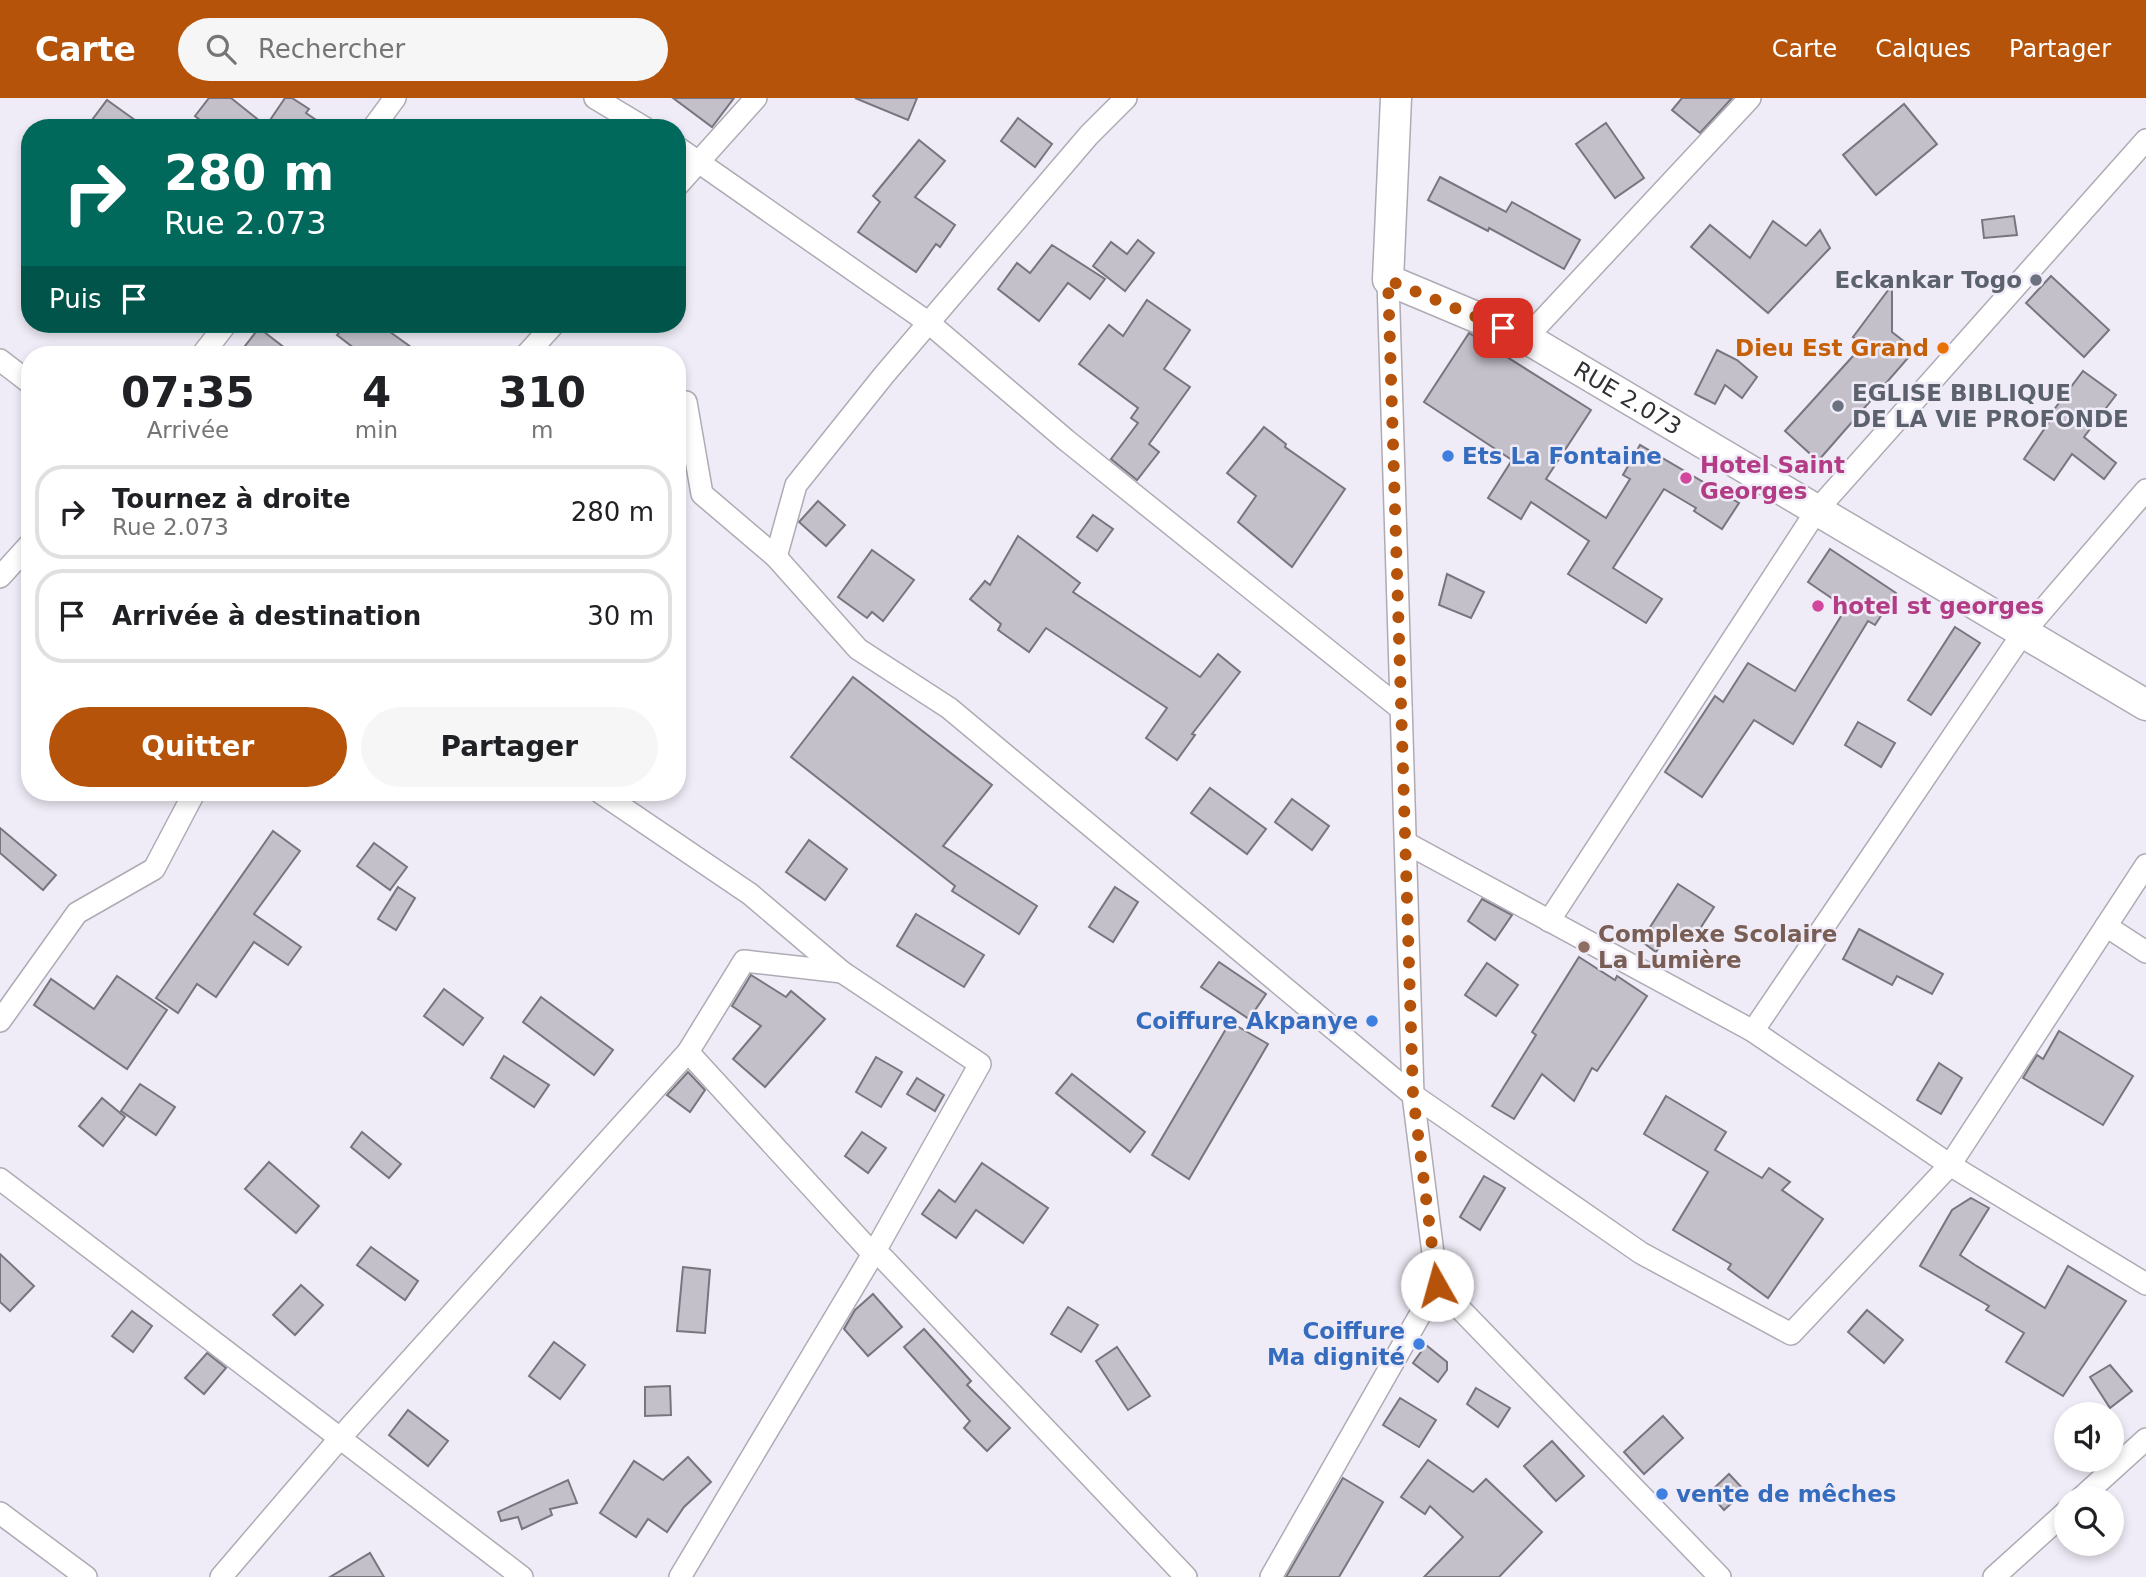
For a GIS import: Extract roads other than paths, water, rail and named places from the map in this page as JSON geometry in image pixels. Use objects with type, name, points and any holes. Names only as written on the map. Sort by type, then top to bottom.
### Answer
[{"type":"street","points":[[380,119],[395,98]]},
{"type":"street","points":[[595,98],[630,119]]},
{"type":"street","points":[[686,176],[756,98]]},
{"type":"street","points":[[776,557],[796,485],[1088,135],[1126,98]]},
{"type":"street","points":[[1526,338],[1750,98]]},
{"type":"street","points":[[1271,1577],[1437,1285],[1413,1095],[1408,844],[1401,709],[1388,280],[1398,100]]},
{"type":"street","points":[[1549,921],[1816,510],[2146,140]]},
{"type":"street","points":[[686,151],[929,323],[1066,440],[1401,709]]},
{"type":"street","name":"RUE 2.073","points":[[1388,280],[1526,338],[2146,705]]},
{"type":"street","points":[[534,346],[546,333]]},
{"type":"street","points":[[0,360],[21,376]]},
{"type":"street","points":[[686,402],[702,494],[776,557],[858,649],[949,708],[1413,1095],[1641,1253],[1791,1334],[1950,1165],[2146,865]]},
{"type":"street","points":[[1753,1031],[2023,633],[2146,490]]},
{"type":"street","points":[[0,577],[21,554]]},
{"type":"street","points":[[0,1021],[77,913],[154,869],[190,801]]},
{"type":"street","points":[[613,801],[750,894],[842,972],[980,1064],[872,1253],[680,1577]]},
{"type":"street","points":[[1408,844],[1753,1031],[1950,1165],[2146,1284]]},
{"type":"street","points":[[2106,926],[2146,952]]},
{"type":"street","points":[[221,1577],[340,1438],[688,1052],[744,961],[842,972]]},
{"type":"street","points":[[688,1052],[872,1253],[883,1258],[1186,1577]]},
{"type":"street","points":[[0,1179],[522,1577]]},
{"type":"street","points":[[1437,1285],[1720,1577]]},
{"type":"street","points":[[2094,1486],[2146,1439]]},
{"type":"street","points":[[0,1513],[86,1577]]},
{"type":"street","points":[[1994,1577],[2054,1523]]},
{"type":"place","name":"Eckankar Togo","points":[[2036,280]]},
{"type":"place","name":"Dieu Est Grand","points":[[1943,348]]},
{"type":"place","name":"EGLISE BIBLIQUE DE LA VIE PROFONDE","points":[[1838,406]]},
{"type":"place","name":"Ets La Fontaine","points":[[1448,456]]},
{"type":"place","name":"Hotel Saint Georges","points":[[1686,478]]},
{"type":"place","name":"hotel st georges","points":[[1818,606]]},
{"type":"place","name":"Complexe Scolaire La Lumière","points":[[1584,947]]},
{"type":"place","name":"Coiffure Akpanye","points":[[1372,1021]]},
{"type":"place","name":"Coiffure Ma dignité","points":[[1419,1344]]},
{"type":"place","name":"vente de mêches","points":[[1662,1494]]}]
